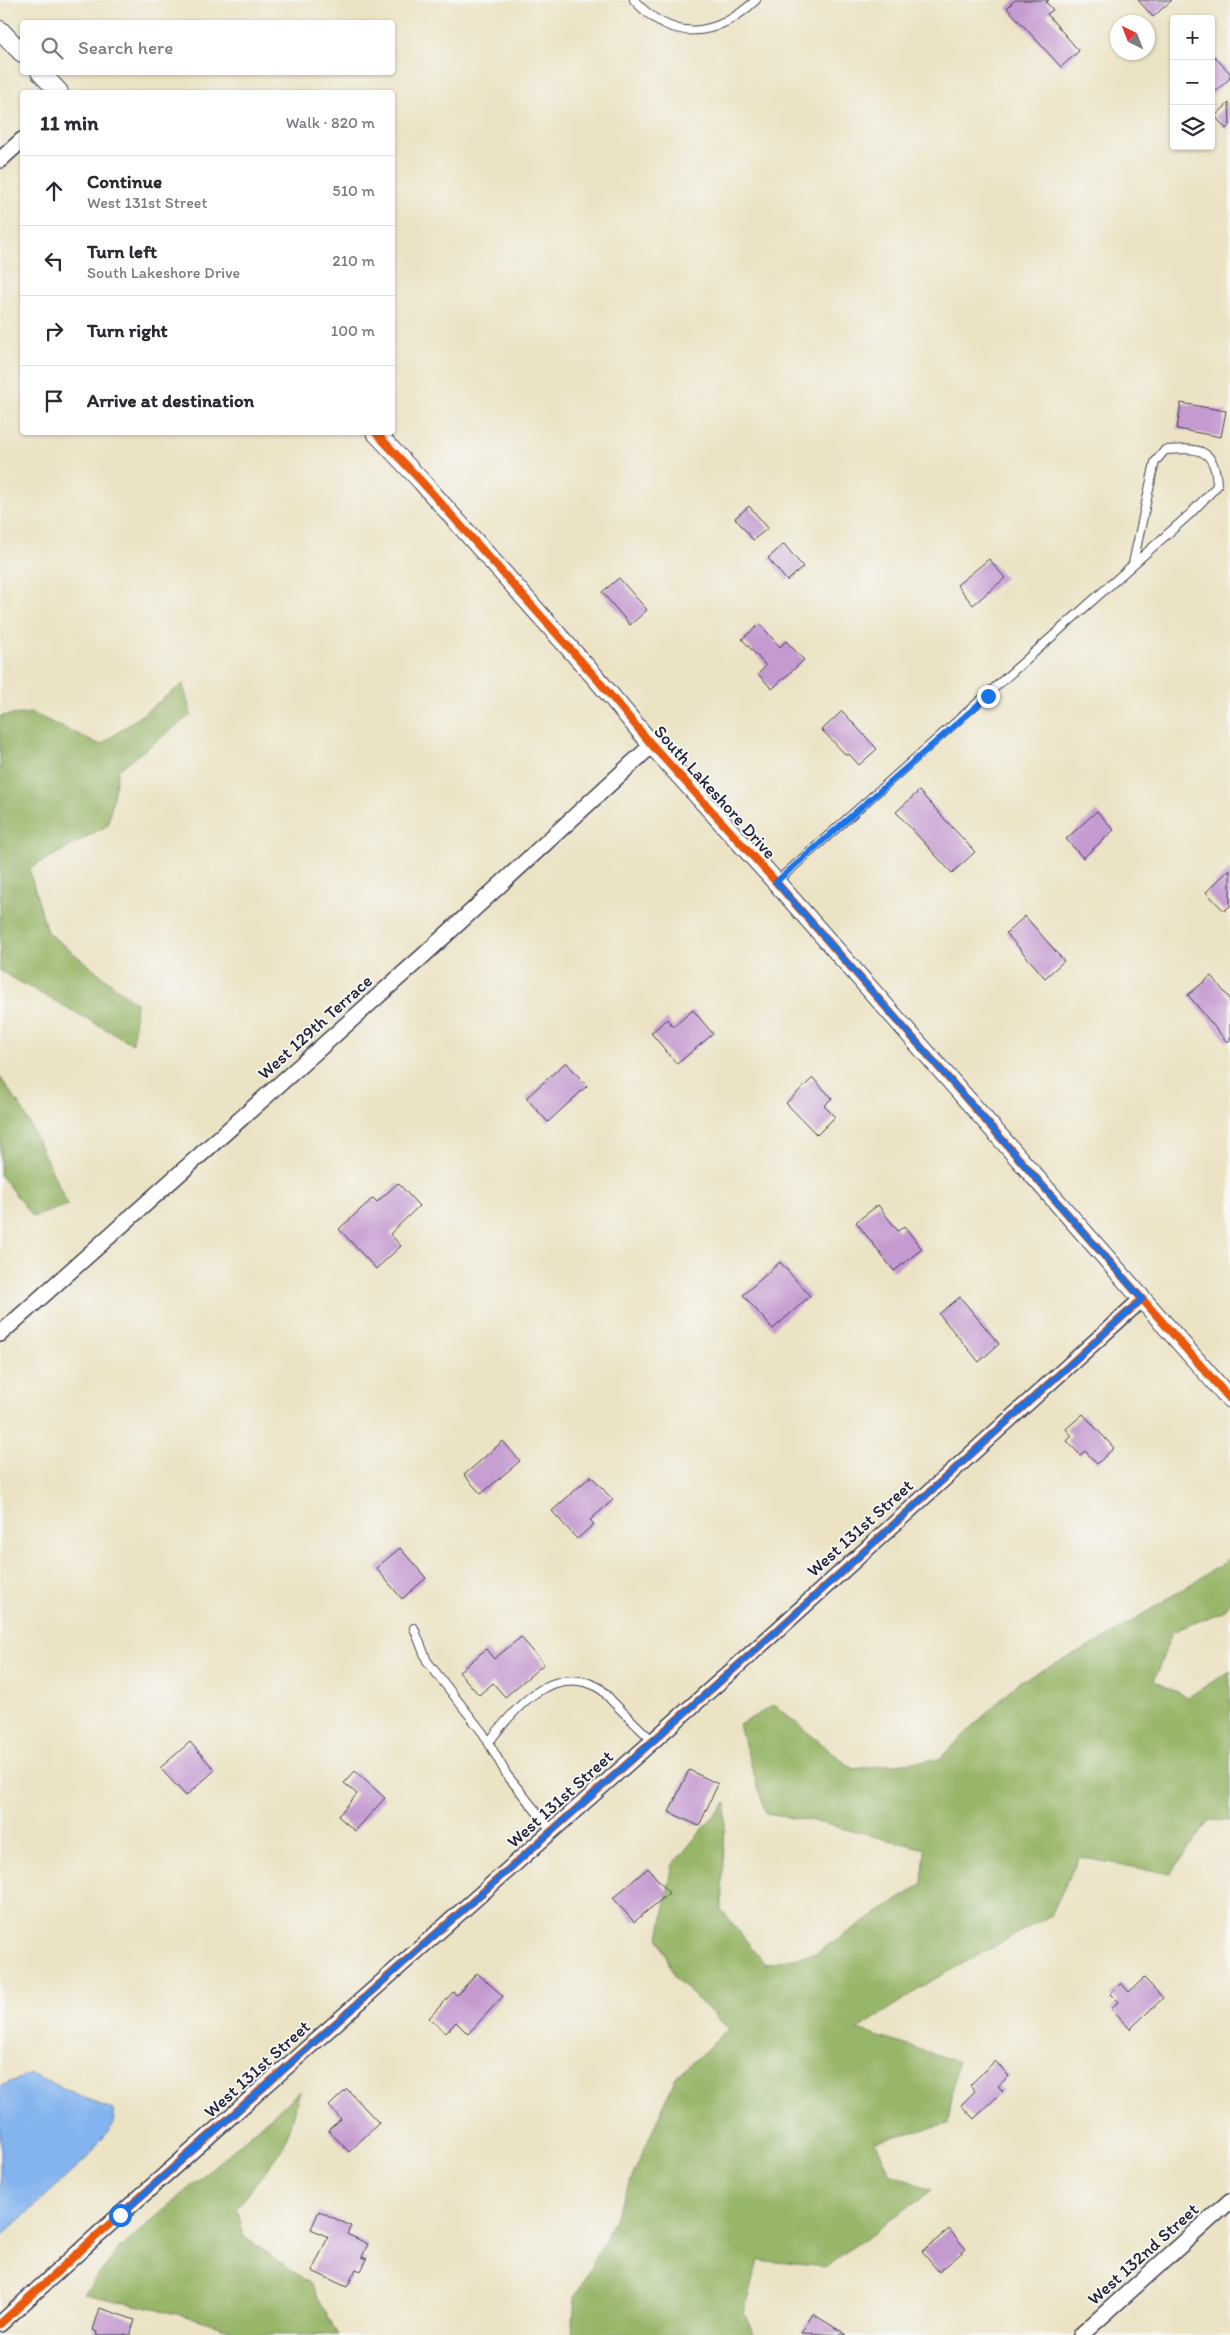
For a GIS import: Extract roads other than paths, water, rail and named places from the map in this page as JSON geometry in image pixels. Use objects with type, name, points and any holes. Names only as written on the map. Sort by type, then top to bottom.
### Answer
[{"type":"street","points":[[0,30],[20,51]]},
{"type":"street","points":[[43,75],[57,90]]},
{"type":"street","points":[[0,160],[20,142]]},
{"type":"street","name":"South Lakeshore Drive","points":[[378,435],[422,482],[617,702],[652,745],[776,882],[1230,1399]]},
{"type":"street","name":"West 129th Terrace","points":[[0,1334],[424,955],[652,745]]},
{"type":"street","name":"West 131st Street","points":[[0,2324],[552,1831],[1142,1299]]},
{"type":"street","name":"West 132nd Street","points":[[1081,2335],[1230,2201]]},
{"type":"lane","points":[[634,0],[647,14],[658,21],[685,30],[722,25],[733,19],[756,0]]},
{"type":"lane","points":[[776,882],[1059,633],[1190,514],[1216,486],[1216,468],[1208,455],[1191,448],[1165,450],[1154,462],[1133,564]]},
{"type":"lane","points":[[414,1628],[427,1661],[488,1742],[507,1775],[552,1831]]},
{"type":"lane","points":[[488,1742],[506,1719],[529,1697],[551,1683],[574,1680],[599,1688],[652,1741]]},
{"type":"water","points":[[31,2074],[113,2110],[114,2124],[88,2157],[0,2238],[0,2086]]}]
